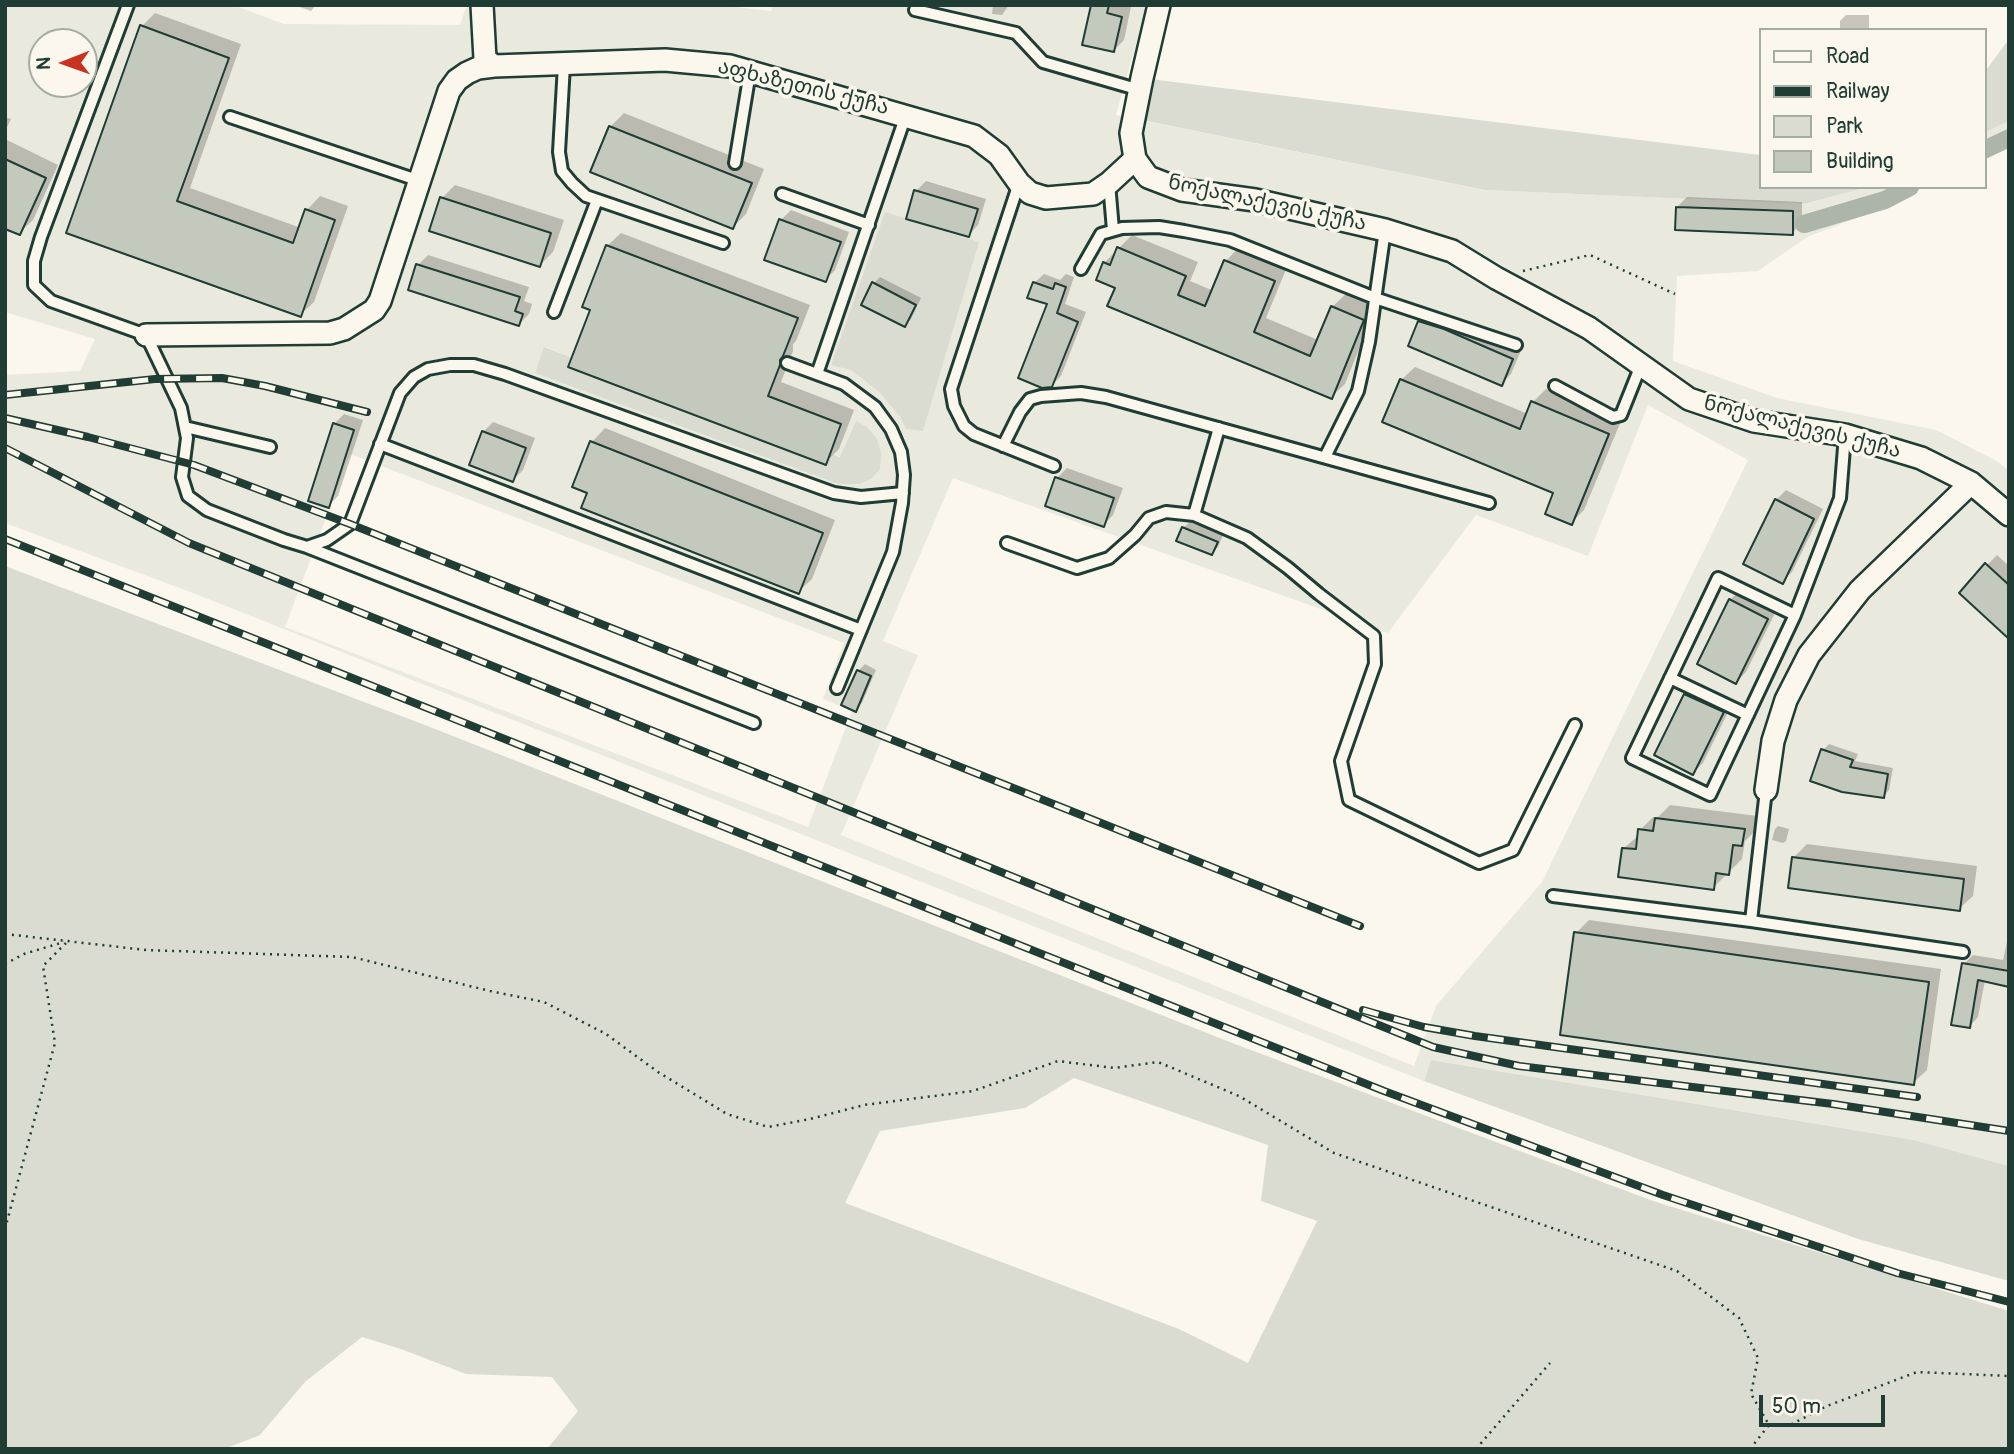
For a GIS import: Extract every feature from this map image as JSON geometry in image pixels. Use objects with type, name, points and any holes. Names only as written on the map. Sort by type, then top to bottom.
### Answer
[{"type":"street","points":[[482,5],[485,59],[494,66]]},
{"type":"street","points":[[1135,159],[1131,134],[1159,5]]},
{"type":"street","name":"აფხაზეთის ქუჩა","points":[[146,335],[330,333],[344,329],[374,310],[380,301],[449,91],[457,80],[478,68],[665,61],[730,66],[974,136],[999,155],[1019,183],[1030,193],[1046,198],[1093,194],[1135,159]]},
{"type":"street","name":"ნოქალაქევის ქუჩა","points":[[1135,159],[1148,177],[1182,190],[1255,200],[1385,230],[1452,251],[1589,328],[1689,399],[1754,421],[1845,435],[1921,458],[1971,483],[2009,515]]},
{"type":"street","points":[[1766,790],[1773,741],[1786,700],[1809,655],[1860,590],[1971,483]]},
{"type":"lane","points":[[128,5],[41,237],[33,261],[34,285],[51,301],[146,335],[181,408],[187,438],[182,477],[188,496],[207,510],[754,723]]},
{"type":"lane","points":[[915,10],[1016,33],[1042,62],[1140,90]]},
{"type":"lane","points":[[565,65],[559,152],[562,171],[572,183],[586,196],[723,243]]},
{"type":"lane","points":[[735,163],[750,72]]},
{"type":"lane","points":[[817,374],[906,115]]},
{"type":"lane","points":[[230,117],[419,181]]},
{"type":"lane","points":[[1019,183],[951,389],[954,406],[964,426],[974,434],[1054,466]]},
{"type":"lane","points":[[1109,183],[1113,230]]},
{"type":"lane","points":[[782,194],[869,225]]},
{"type":"lane","points":[[554,312],[597,200]]},
{"type":"lane","points":[[1081,269],[1101,234],[1122,228],[1159,227],[1230,240],[1375,298],[1516,345]]},
{"type":"lane","points":[[1325,457],[1358,391],[1369,342],[1385,230]]},
{"type":"lane","points":[[787,363],[844,384],[875,407],[891,429],[901,452],[903,492],[893,552],[838,688]]},
{"type":"lane","points":[[307,547],[327,540],[350,524],[400,393],[414,377],[428,369],[450,365],[474,365],[505,374],[834,493],[861,497],[903,492]]},
{"type":"lane","points":[[1555,386],[1613,417],[1621,415],[1641,365]]},
{"type":"lane","points":[[1003,446],[1020,412],[1030,399],[1081,393],[1106,397],[1489,503]]},
{"type":"lane","points":[[185,427],[270,447]]},
{"type":"lane","points":[[1194,515],[1219,428]]},
{"type":"lane","points":[[1795,615],[1718,578],[1632,758],[1710,795],[1795,615],[1840,498],[1845,435]]},
{"type":"lane","points":[[380,444],[861,630]]},
{"type":"lane","points":[[1007,543],[1077,568],[1109,558],[1135,535],[1149,518],[1166,512],[1194,515],[1247,538],[1374,636],[1375,664],[1341,761],[1349,800],[1479,863],[1513,850],[1575,725]]},
{"type":"lane","points":[[1670,678],[1748,715]]},
{"type":"lane","points":[[1751,921],[1766,790]]},
{"type":"lane","points":[[1553,896],[1963,952]]},
{"type":"path","points":[[1496,278],[1590,254],[1675,294]]},
{"type":"path","points":[[5,934],[146,950],[352,957],[544,1002],[606,1034],[658,1072],[727,1114],[768,1127],[864,1105],[973,1091],[1058,1061],[1114,1068],[1158,1062],[1239,1096],[1334,1153],[1677,1271],[1739,1318],[1758,1358],[1751,1394],[1769,1425]]},
{"type":"path","points":[[5,964],[24,954],[67,942]]},
{"type":"path","points":[[5,1229],[55,1044],[43,966],[67,942]]},
{"type":"path","points":[[1476,1449],[1550,1363]]},
{"type":"path","points":[[1769,1425],[1790,1425],[1827,1406],[1917,1371],[2009,1376]]},
{"type":"path","points":[[1750,1449],[1769,1425]]},
{"type":"shaded area","points":[[5,5],[233,5],[284,24],[460,25],[467,5],[717,5],[771,11],[773,5],[1147,5],[1116,115],[1485,190],[1804,204],[1860,189],[1921,189],[1885,207],[1807,237],[1758,271],[1677,276],[1673,361],[1777,398],[1936,430],[1995,460],[2009,471],[2009,1166],[1914,1140],[1431,1060],[1424,1081],[193,593],[5,523],[5,375],[80,371],[95,339],[5,312]],"holes":[[[978,242],[906,429],[900,417],[880,393],[851,370],[831,364]],[[545,347],[841,457],[856,421],[838,484],[536,373]],[[1648,405],[1748,460],[1542,882],[1436,1006],[1414,1066],[841,835],[918,655],[883,641],[953,478],[1388,633],[1476,515],[1588,556]],[[350,454],[844,643],[823,699],[852,711],[808,827],[285,627]]]},
{"type":"shaded area","points":[[2009,121],[2009,147],[1986,158],[1986,132]]},
{"type":"green space","points":[[2009,39],[2009,121],[1986,132],[1986,70]]},
{"type":"green space","points":[[1150,79],[1758,155],[1758,189],[1860,189],[1804,204],[1485,190],[1142,120]]},
{"type":"green space","points":[[885,212],[979,242],[923,431],[906,429],[900,417],[880,393],[851,370],[831,365]]},
{"type":"green space","points":[[544,347],[840,457],[856,421],[867,427],[877,439],[881,453],[880,469],[872,478],[860,484],[838,484],[535,373]]},
{"type":"green space","points":[[5,566],[425,725],[1235,1044],[1653,1201],[2009,1311],[2009,1449],[547,1449],[578,1411],[552,1377],[466,1374],[362,1337],[305,1382],[260,1435],[224,1449],[5,1449]],"holes":[[[1074,1078],[1268,1145],[1261,1201],[1317,1221],[1248,1363],[1179,1329],[845,1203],[880,1131],[1025,1108]]]},
{"type":"green space","points":[[1431,1060],[1914,1140],[2009,1166],[2009,1281],[1858,1239],[1424,1081]]},
{"type":"building","points":[[1091,5],[1109,5],[1107,13],[1122,17],[1114,52],[1082,45]]},
{"type":"building","points":[[140,25],[229,58],[177,201],[293,243],[305,209],[335,220],[301,317],[66,233]]},
{"type":"building","points":[[609,126],[752,183],[733,229],[590,172]]},
{"type":"building","points":[[5,159],[46,178],[20,235],[5,229]]},
{"type":"building","points":[[914,190],[978,209],[969,237],[906,219]]},
{"type":"building","points":[[440,197],[551,233],[540,267],[429,231]]},
{"type":"building","points":[[1676,207],[1793,211],[1793,235],[1675,230]]},
{"type":"building","points":[[779,219],[841,242],[826,282],[764,260]]},
{"type":"building","points":[[606,245],[798,318],[768,396],[841,424],[826,465],[568,367],[590,310],[582,307]]},
{"type":"building","points":[[1117,247],[1186,276],[1178,295],[1205,306],[1224,260],[1275,281],[1254,332],[1310,356],[1331,306],[1364,320],[1332,399],[1107,306],[1115,288],[1096,280],[1103,262],[1110,265]]},
{"type":"building","points":[[416,264],[520,297],[515,311],[523,314],[519,326],[408,290]]},
{"type":"building","points":[[872,282],[916,305],[905,327],[861,305]]},
{"type":"building","points":[[1033,282],[1053,289],[1055,283],[1066,287],[1057,313],[1078,322],[1052,387],[1042,388],[1018,378],[1047,304],[1027,298]]},
{"type":"building","points":[[1418,321],[1444,329],[1513,359],[1502,386],[1408,346]]},
{"type":"building","points":[[1400,379],[1520,429],[1531,401],[1609,434],[1572,525],[1545,514],[1553,493],[1382,422]]},
{"type":"building","points":[[333,423],[354,430],[329,508],[308,501]]},
{"type":"building","points":[[482,431],[526,448],[513,482],[469,465]]},
{"type":"building","points":[[590,441],[823,533],[799,594],[581,508],[587,493],[572,487]]},
{"type":"building","points":[[1055,477],[1114,498],[1104,527],[1045,506]]},
{"type":"building","points":[[1775,499],[1814,519],[1783,584],[1743,564]]},
{"type":"building","points":[[1182,527],[1218,542],[1212,555],[1176,541]]},
{"type":"building","points":[[1985,563],[2009,585],[2009,639],[1959,593]]},
{"type":"building","points":[[1729,599],[1768,619],[1736,684],[1697,664]]},
{"type":"building","points":[[857,670],[871,676],[856,712],[841,705]]},
{"type":"building","points":[[1684,694],[1724,712],[1693,775],[1654,755]]},
{"type":"building","points":[[1821,749],[1853,760],[1850,767],[1888,774],[1884,798],[1842,792],[1810,781]]},
{"type":"building","points":[[1655,818],[1745,829],[1742,846],[1733,845],[1729,875],[1716,873],[1714,890],[1618,877],[1622,848],[1636,849],[1638,829],[1653,831]]},
{"type":"building","points":[[1792,857],[1964,879],[1960,911],[1788,888]]},
{"type":"building","points":[[1574,932],[1929,982],[1914,1085],[1560,1035]]},
{"type":"building","points":[[1962,963],[2009,971],[2009,987],[1978,980],[1970,1028],[1951,1025]]},
{"type":"waterway","points":[[1986,149],[2009,138]]},
{"type":"waterway","points":[[1804,224],[1885,200],[1906,189]]},
{"type":"railway","points":[[5,395],[155,379],[222,378],[367,412]]},
{"type":"railway","points":[[5,418],[194,465],[350,524],[1360,926]]},
{"type":"railway","points":[[5,448],[189,543],[1433,1047],[1519,1066],[1833,1104],[2009,1131]]},
{"type":"railway","points":[[5,539],[1384,1091],[1663,1195],[1897,1273],[2009,1302]]},
{"type":"railway","points":[[1363,1010],[1424,1027],[1475,1036],[1917,1097]]}]
